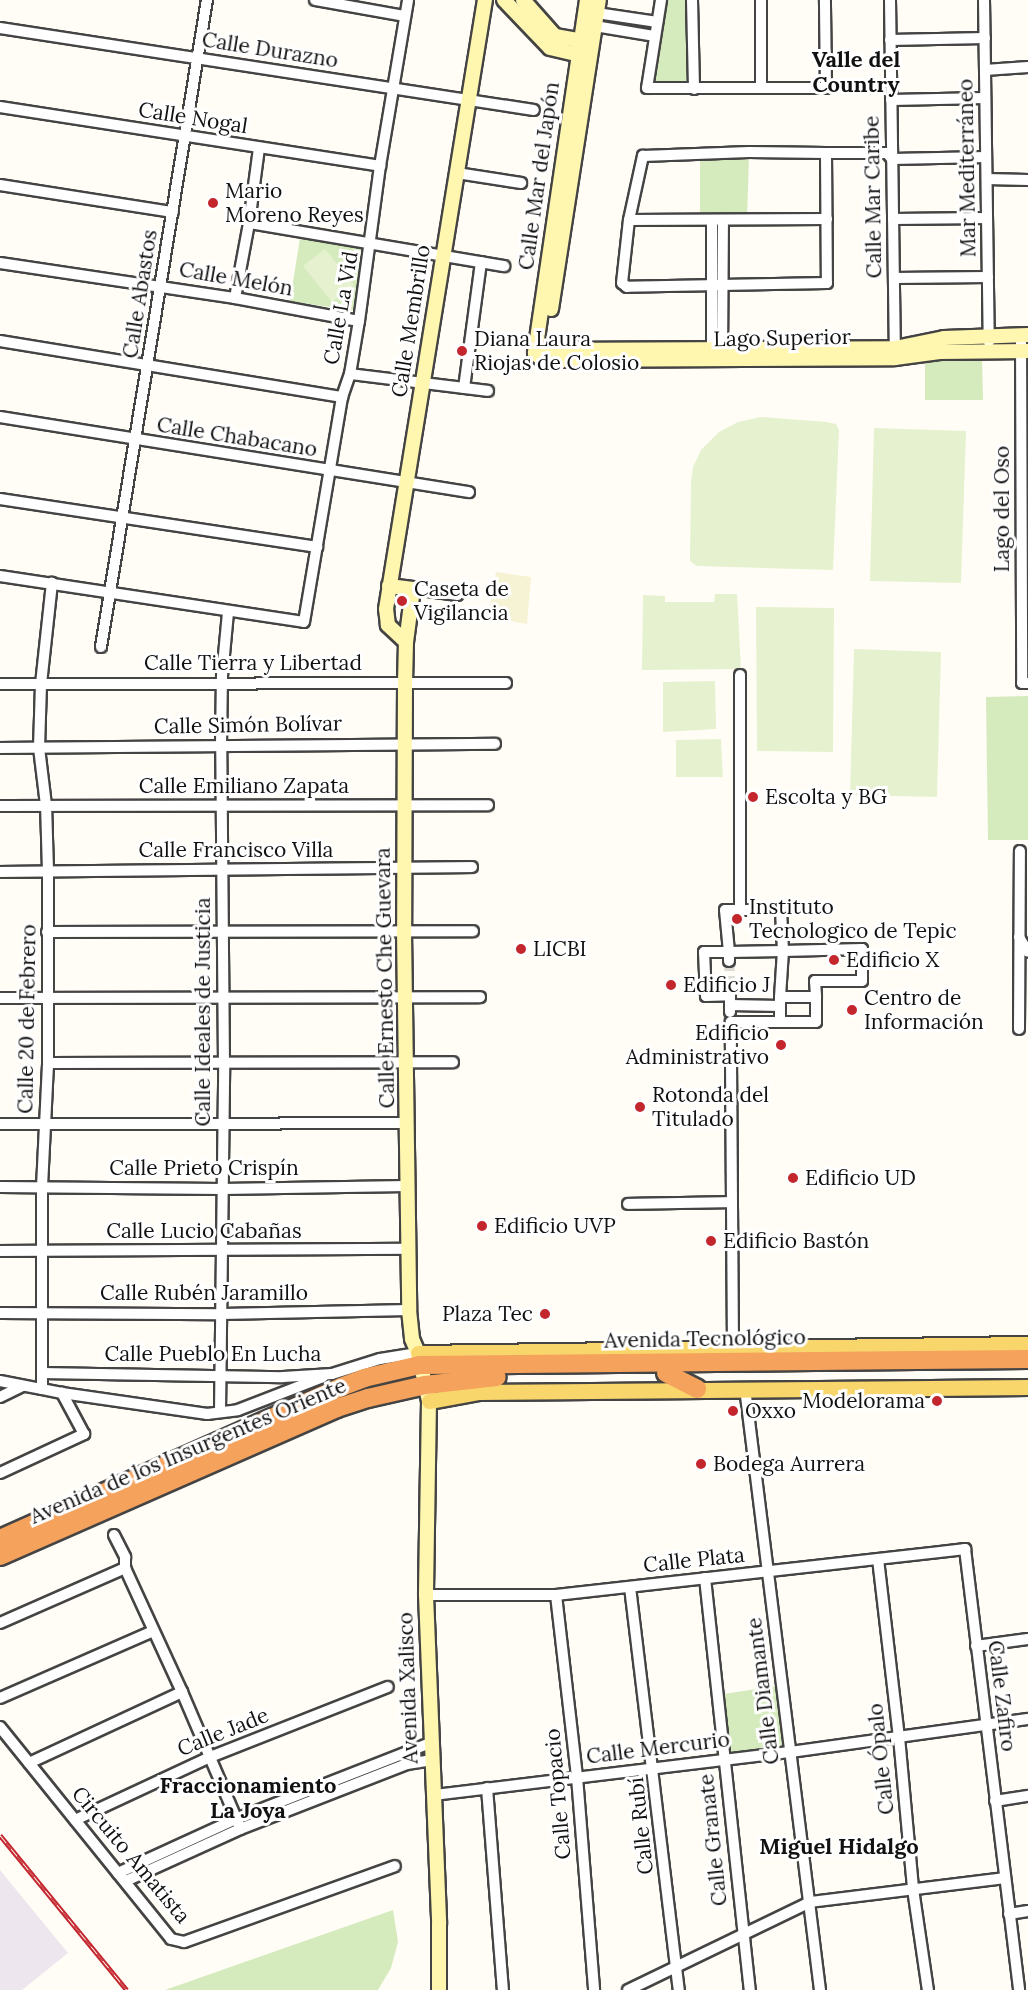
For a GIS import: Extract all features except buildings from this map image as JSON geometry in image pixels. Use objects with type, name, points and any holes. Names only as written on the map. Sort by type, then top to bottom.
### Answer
[{"type":"highway","points":[[800,1361],[834,1346]]},
{"type":"highway","name":"Avenida Tecnológico","points":[[384,1372],[419,1359],[800,1361],[1028,1359]]},
{"type":"highway","name":"Avenida Tecnológico","points":[[395,1391],[427,1393],[476,1378],[666,1373],[1028,1371]]},
{"type":"highway","name":"Avenida de los Insurgentes Oriente","points":[[0,1539],[341,1387],[384,1372]]},
{"type":"highway","points":[[666,1373],[697,1389]]},
{"type":"highway","name":"Avenida de los Insurgentes Oriente","points":[[0,1557],[338,1408],[395,1391]]},
{"type":"main road","name":"Avenida Tecnológico","points":[[419,1359],[733,1347],[1028,1344]]},
{"type":"main road","name":"Avenida Tecnológico","points":[[427,1393],[745,1388],[1028,1387]]},
{"type":"street","name":"Calle Abastos","points":[[101,647],[207,0]]},
{"type":"street","points":[[315,0],[405,15]]},
{"type":"street","name":"Calle La Vid","points":[[228,612],[304,622],[342,398],[350,374],[372,244],[380,166],[408,0]]},
{"type":"street","name":"Calle Membrillo","points":[[406,642],[388,626],[386,616],[389,586],[485,0]]},
{"type":"street","points":[[661,0],[647,88],[826,88],[825,0]]},
{"type":"street","points":[[692,0],[694,89]]},
{"type":"street","points":[[761,0],[761,88]]},
{"type":"street","name":"Calle Mar Caribe","points":[[890,0],[895,353]]},
{"type":"street","name":"Mar Mediterráneo","points":[[984,0],[989,351]]},
{"type":"street","points":[[513,2],[552,33],[587,41]]},
{"type":"street","points":[[513,2],[542,44],[583,56]]},
{"type":"street","points":[[591,12],[657,22]]},
{"type":"street","points":[[591,12],[655,36]]},
{"type":"street","name":"Calle Mar del Japón","points":[[542,356],[535,353],[591,12]]},
{"type":"street","name":"Calle Durazno","points":[[0,28],[534,110]]},
{"type":"street","points":[[890,40],[985,38]]},
{"type":"street","points":[[985,70],[1028,67]]},
{"type":"street","points":[[891,100],[986,98]]},
{"type":"street","name":"Calle Nogal","points":[[0,107],[380,166]]},
{"type":"street","points":[[235,298],[249,223],[259,148]]},
{"type":"street","points":[[826,153],[827,283],[627,287],[622,284],[629,220],[643,156],[740,152],[887,153],[892,159],[986,157]]},
{"type":"street","points":[[457,173],[521,183]]},
{"type":"street","points":[[987,179],[1028,180]]},
{"type":"street","points":[[0,185],[173,212]]},
{"type":"street","points":[[893,219],[987,218]]},
{"type":"street","points":[[629,220],[827,219]]},
{"type":"street","points":[[717,220],[717,355]]},
{"type":"street","points":[[249,223],[504,266]]},
{"type":"street","points":[[464,388],[481,262]]},
{"type":"street","name":"Calle Melón","points":[[0,263],[235,298],[359,321]]},
{"type":"street","points":[[894,278],[988,277]]},
{"type":"street","name":"Lago Superior","points":[[895,353],[944,338],[1025,335]]},
{"type":"street","name":"Lago del Oso","points":[[1025,335],[1025,683]]},
{"type":"street","points":[[0,342],[342,398]]},
{"type":"street","name":"Lago Superior","points":[[542,356],[1025,351]]},
{"type":"street","points":[[350,374],[488,391]]},
{"type":"street","name":"Calle Chabacano","points":[[0,417],[329,472],[469,492]]},
{"type":"street","points":[[0,499],[317,547]]},
{"type":"street","points":[[0,576],[228,612]]},
{"type":"street","name":"Calle 20 de Febrero","points":[[42,1389],[41,1251],[48,1063],[48,872],[46,805],[39,748],[40,684],[52,583]]},
{"type":"street","points":[[389,586],[458,595]]},
{"type":"street","name":"Calle Ernesto Che Guevara","points":[[413,590],[406,642],[405,682],[405,1063],[409,1310],[412,1339],[419,1359]]},
{"type":"street","name":"Calle Ideales de Justicia","points":[[220,1412],[224,1251],[221,745],[222,683],[228,612]]},
{"type":"street","points":[[740,675],[740,910]]},
{"type":"street","name":"Calle Tierra y Libertad","points":[[0,684],[506,683]]},
{"type":"street","name":"Calle Simón Bolívar","points":[[0,748],[495,744]]},
{"type":"street","name":"Calle Emiliano Zapata","points":[[0,806],[488,806]]},
{"type":"street","points":[[1019,1029],[1022,925],[1020,851]]},
{"type":"street","name":"Calle Francisco Villa","points":[[0,872],[472,867]]},
{"type":"street","points":[[729,956],[725,910],[781,910],[783,951],[780,1022]]},
{"type":"street","points":[[1022,925],[1028,952]]},
{"type":"street","points":[[47,932],[473,931]]},
{"type":"street","points":[[731,1022],[816,1022],[816,997],[815,981],[862,981],[862,949],[783,951],[729,956],[704,952],[706,996],[730,994],[780,1001],[816,997]]},
{"type":"street","points":[[730,994],[733,1347]]},
{"type":"street","points":[[0,998],[480,997]]},
{"type":"street","points":[[48,1063],[453,1062]]},
{"type":"street","points":[[0,1124],[223,1126],[407,1123]]},
{"type":"street","name":"Calle Prieto Crispín","points":[[0,1187],[222,1189],[407,1186]]},
{"type":"street","points":[[628,1204],[732,1202]]},
{"type":"street","name":"Calle Lucio Cabañas","points":[[0,1251],[408,1249]]},
{"type":"street","name":"Calle Rubén Jaramillo","points":[[0,1313],[222,1314],[409,1310]]},
{"type":"street","name":"Calle Pueblo En Lucha","points":[[42,1373],[221,1378],[332,1374],[380,1359],[419,1359]]},
{"type":"street","name":"Avenida Xalisco","points":[[419,1359],[427,1393],[426,1595],[439,1990]]},
{"type":"street","points":[[0,1381],[62,1393],[207,1414],[238,1410],[332,1374]]},
{"type":"street","points":[[0,1397],[23,1386]]},
{"type":"street","name":"Calle Diamante","points":[[745,1388],[820,1990]]},
{"type":"street","points":[[0,1473],[84,1434],[62,1393]]},
{"type":"street","points":[[114,1534],[126,1557],[125,1568],[182,1692],[238,1824]]},
{"type":"street","name":"Calle Plata","points":[[426,1595],[556,1595],[965,1549]]},
{"type":"street","name":"Calle Zafiro","points":[[965,1549],[1019,1990]]},
{"type":"street","name":"Calle Ópalo","points":[[878,1559],[899,1737],[913,1889],[928,1990]]},
{"type":"street","points":[[0,1623],[125,1568]]},
{"type":"street","name":"Calle Granate","points":[[705,1578],[742,1936],[750,1990]]},
{"type":"street","name":"Calle Rubí","points":[[630,1587],[654,1768],[679,1990]]},
{"type":"street","name":"Calle Topacio","points":[[556,1595],[577,1777],[594,1990]]},
{"type":"street","points":[[0,1698],[153,1631]]},
{"type":"street","points":[[976,1646],[1028,1639]]},
{"type":"street","name":"Calle Jade","points":[[75,1820],[210,1757],[388,1688]]},
{"type":"street","points":[[29,1763],[182,1692]]},
{"type":"street","name":"Calle Mercurio","points":[[434,1795],[790,1752],[1028,1719]]},
{"type":"street","name":"Circuito Amatista","points":[[0,1727],[171,1939],[184,1942],[395,1866]]},
{"type":"street","points":[[118,1873],[430,1743]]},
{"type":"street","points":[[126,1881],[238,1824],[407,1764],[431,1760]]},
{"type":"street","points":[[486,1788],[503,1990]]},
{"type":"street","points":[[995,1801],[1028,1796]]},
{"type":"street","points":[[628,1990],[676,1969],[810,1902],[1005,1878]]},
{"type":"street","points":[[1010,1914],[1028,1911]]},
{"type":"street","points":[[1019,1990],[1028,1988]]},
{"type":"shaded area","points":[[496,572],[531,577],[527,624],[488,617]]},
{"type":"shaded area","points":[[0,1870],[68,1953],[22,1990],[0,1990]]},
{"type":"green space","points":[[664,0],[698,0],[699,88],[652,88]]},
{"type":"green space","points":[[700,155],[749,155],[747,218],[700,218]]},
{"type":"green space","points":[[300,238],[366,249],[356,311],[290,301]]},
{"type":"green space","points":[[325,249],[354,285],[332,302],[303,266]]},
{"type":"green space","points":[[982,357],[983,400],[925,400],[925,360]]},
{"type":"green space","points":[[761,417],[827,422],[836,424],[839,430],[833,570],[697,566],[690,561],[691,481],[693,467],[701,450],[719,432],[738,422]]},
{"type":"green space","points":[[874,428],[966,431],[961,583],[870,581]]},
{"type":"green space","points":[[715,594],[737,594],[741,669],[642,670],[643,595],[665,596],[665,602],[714,602]]},
{"type":"green space","points":[[756,607],[834,608],[833,752],[757,751]]},
{"type":"green space","points":[[854,649],[941,652],[937,797],[850,795]]},
{"type":"green space","points":[[715,681],[716,729],[663,732],[663,682]]},
{"type":"green space","points":[[1028,696],[1028,840],[988,840],[986,697]]},
{"type":"green space","points":[[721,739],[723,777],[676,777],[676,740]]},
{"type":"green space","points":[[776,1686],[784,1749],[731,1755],[724,1694]]},
{"type":"green space","points":[[393,1910],[398,1942],[391,1968],[378,1990],[165,1990]]},
{"type":"tunnel","points":[[729,961],[730,983]]},
{"type":"railway","points":[[0,1835],[127,1990]]},
{"type":"place","name":"Mario Moreno Reyes","points":[[213,203]]},
{"type":"place","name":"Diana Laura Riojas de Colosio","points":[[462,351]]},
{"type":"place","name":"Caseta de Vigilancia","points":[[402,601]]},
{"type":"place","name":"Escolta y BG","points":[[753,797]]},
{"type":"place","name":"Instituto Tecnologico de Tepic","points":[[737,919]]},
{"type":"place","name":"LICBI","points":[[521,949]]},
{"type":"place","name":"Edificio X","points":[[834,960]]},
{"type":"place","name":"Edificio J","points":[[671,985]]},
{"type":"place","name":"Centro de Información","points":[[852,1010]]},
{"type":"place","name":"Edificio Administrativo","points":[[781,1045]]},
{"type":"place","name":"Rotonda del Titulado","points":[[640,1107]]},
{"type":"place","name":"Edificio UD","points":[[793,1178]]},
{"type":"place","name":"Edificio UVP","points":[[482,1226]]},
{"type":"place","name":"Edificio Bastón","points":[[711,1241]]},
{"type":"place","name":"Plaza Tec","points":[[545,1314]]},
{"type":"place","name":"Modelorama","points":[[937,1401]]},
{"type":"place","name":"Oxxo","points":[[733,1411]]},
{"type":"place","name":"Bodega Aurrera","points":[[701,1464]]},
{"type":"district","name":"Valle del Country","points":[[856,72]]},
{"type":"district","name":"Fraccionamiento La Joya","points":[[248,1798]]},
{"type":"district","name":"Miguel Hidalgo","points":[[839,1847]]}]
